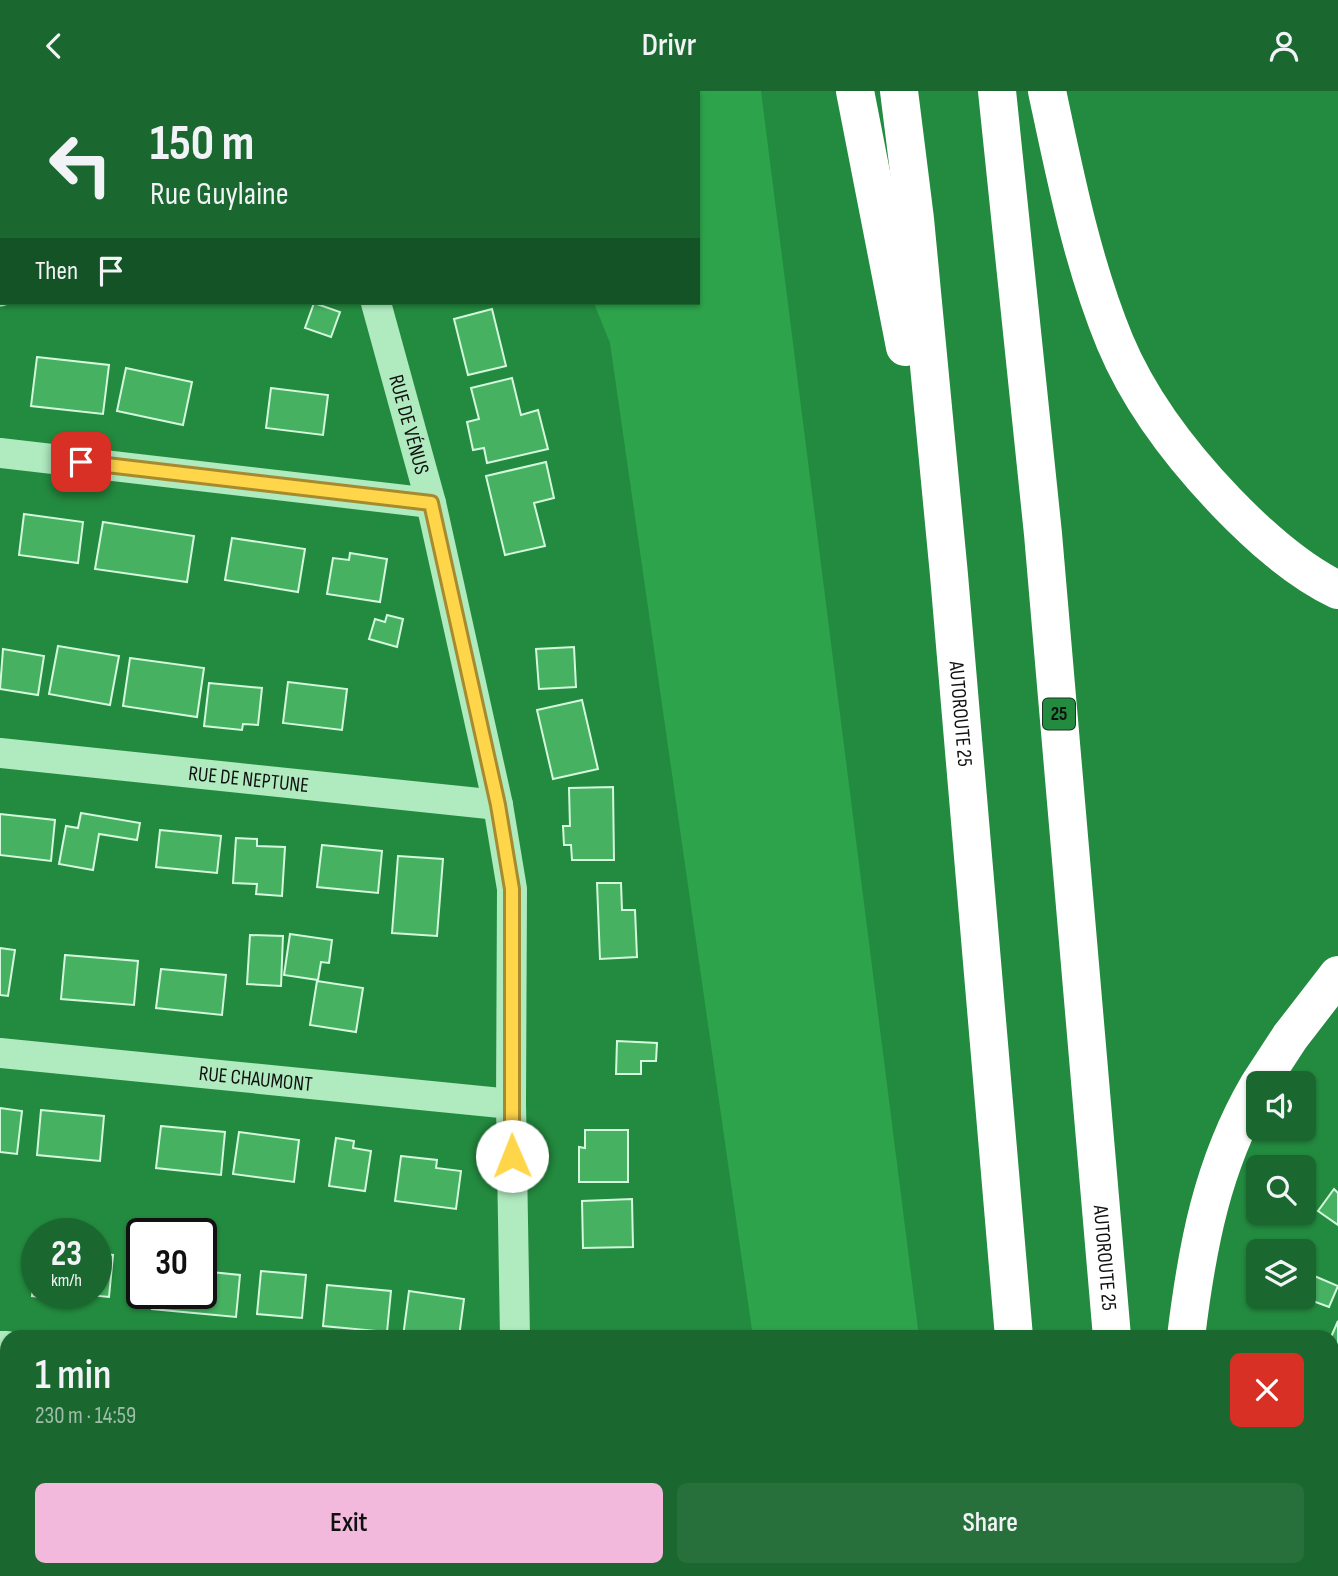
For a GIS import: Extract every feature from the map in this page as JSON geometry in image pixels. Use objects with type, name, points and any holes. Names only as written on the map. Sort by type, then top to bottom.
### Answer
[{"type":"highway","points":[[855,91],[949,575]]},
{"type":"highway","name":"AUTOROUTE 25","points":[[899,91],[916,232],[949,575],[1013,1330]]},
{"type":"highway","name":"AUTOROUTE 25","points":[[997,91],[1044,534],[1111,1330]]},
{"type":"highway","points":[[1047,91],[1088,265],[1115,343],[1148,405],[1191,464],[1242,520],[1304,569],[1338,590]]},
{"type":"highway","points":[[1268,1071],[1290,1037],[1338,975]]},
{"type":"highway","points":[[1187,1330],[1199,1247],[1212,1192],[1246,1110]]},
{"type":"street","name":"RUE DE VÉNUS","points":[[377,305],[431,503],[498,805],[512,889],[510,1104],[515,1330]]},
{"type":"street","points":[[0,453],[431,503]]},
{"type":"street","name":"RUE DE NEPTUNE","points":[[0,753],[498,805]]},
{"type":"street","name":"RUE CHAUMONT","points":[[0,1053],[510,1104]]},
{"type":"green space","points":[[700,91],[761,91],[918,1330],[752,1330],[610,343],[595,305],[700,305]]},
{"type":"building","points":[[313,305],[340,312],[331,337],[305,328]]},
{"type":"building","points":[[492,309],[506,366],[468,375],[454,319]]},
{"type":"building","points":[[37,357],[109,365],[103,414],[31,406]]},
{"type":"building","points":[[126,368],[192,382],[183,425],[117,411]]},
{"type":"building","points":[[512,378],[521,415],[538,410],[548,449],[487,463],[484,448],[473,450],[467,422],[479,419],[471,388]]},
{"type":"building","points":[[271,388],[328,395],[323,435],[266,428]]},
{"type":"building","points":[[546,462],[554,498],[534,503],[545,546],[505,555],[486,476]]},
{"type":"building","points":[[24,514],[83,522],[78,563],[19,555]]},
{"type":"building","points":[[103,522],[194,536],[187,582],[95,569]]},
{"type":"building","points":[[232,538],[305,549],[298,592],[225,580]]},
{"type":"building","points":[[350,553],[387,559],[380,602],[327,594],[333,558],[349,560]]},
{"type":"building","points":[[387,615],[403,619],[397,647],[369,639],[375,619],[385,622]]},
{"type":"building","points":[[58,646],[119,656],[110,705],[49,694]]},
{"type":"building","points":[[574,647],[576,687],[539,689],[536,649]]},
{"type":"building","points":[[3,649],[44,656],[38,695],[0,689]]},
{"type":"building","points":[[130,658],[204,668],[197,717],[123,706]]},
{"type":"building","points":[[288,682],[347,689],[342,730],[283,723]]},
{"type":"building","points":[[209,683],[262,688],[258,725],[243,724],[242,730],[204,726]]},
{"type":"building","points":[[582,700],[598,769],[553,779],[537,710]]},
{"type":"building","points":[[613,787],[614,860],[572,860],[571,845],[564,845],[563,826],[570,826],[569,788]]},
{"type":"building","points":[[81,813],[140,823],[137,840],[99,834],[93,870],[59,864],[66,826],[78,828]]},
{"type":"building","points":[[0,814],[55,820],[51,861],[0,855]]},
{"type":"building","points":[[160,830],[221,836],[217,873],[156,867]]},
{"type":"building","points":[[236,838],[257,839],[257,846],[285,847],[282,896],[256,894],[257,884],[233,883]]},
{"type":"building","points":[[322,845],[382,851],[378,893],[317,887]]},
{"type":"building","points":[[398,856],[443,859],[437,936],[392,933]]},
{"type":"building","points":[[597,883],[621,883],[622,910],[635,910],[637,957],[600,959]]},
{"type":"building","points":[[290,934],[332,940],[329,963],[321,962],[318,980],[284,975]]},
{"type":"building","points":[[250,935],[283,936],[281,986],[247,984]]},
{"type":"building","points":[[0,948],[15,950],[8,996],[0,995]]},
{"type":"building","points":[[65,955],[138,961],[134,1005],[61,999]]},
{"type":"building","points":[[161,969],[226,975],[222,1015],[156,1008]]},
{"type":"building","points":[[317,981],[363,988],[356,1032],[310,1025]]},
{"type":"building","points":[[617,1041],[657,1043],[656,1061],[641,1061],[641,1074],[616,1074]]},
{"type":"building","points":[[0,1108],[22,1111],[17,1154],[0,1152]]},
{"type":"building","points":[[41,1110],[104,1116],[100,1161],[37,1155]]},
{"type":"building","points":[[161,1126],[225,1132],[221,1175],[156,1168]]},
{"type":"building","points":[[585,1130],[628,1130],[628,1182],[579,1182],[579,1147],[585,1148]]},
{"type":"building","points":[[239,1132],[299,1140],[294,1182],[233,1174]]},
{"type":"building","points":[[336,1138],[354,1141],[353,1148],[371,1151],[365,1191],[329,1186]]},
{"type":"building","points":[[401,1156],[437,1160],[436,1168],[461,1171],[456,1209],[395,1201]]},
{"type":"building","points":[[1334,1189],[1338,1193],[1338,1225],[1318,1211]]},
{"type":"building","points":[[632,1199],[633,1247],[583,1248],[582,1201]]},
{"type":"building","points":[[261,1271],[306,1275],[302,1318],[257,1314]]},
{"type":"building","points":[[217,1273],[240,1275],[236,1317],[152,1309],[217,1309]]},
{"type":"building","points":[[1316,1277],[1338,1286],[1329,1307],[1316,1302]]},
{"type":"building","points":[[327,1285],[391,1291],[387,1330],[323,1326]]},
{"type":"building","points":[[409,1291],[464,1299],[460,1330],[404,1330]]},
{"type":"route","points":[[81,462],[431,503],[498,805],[512,889],[512,1156]]}]
